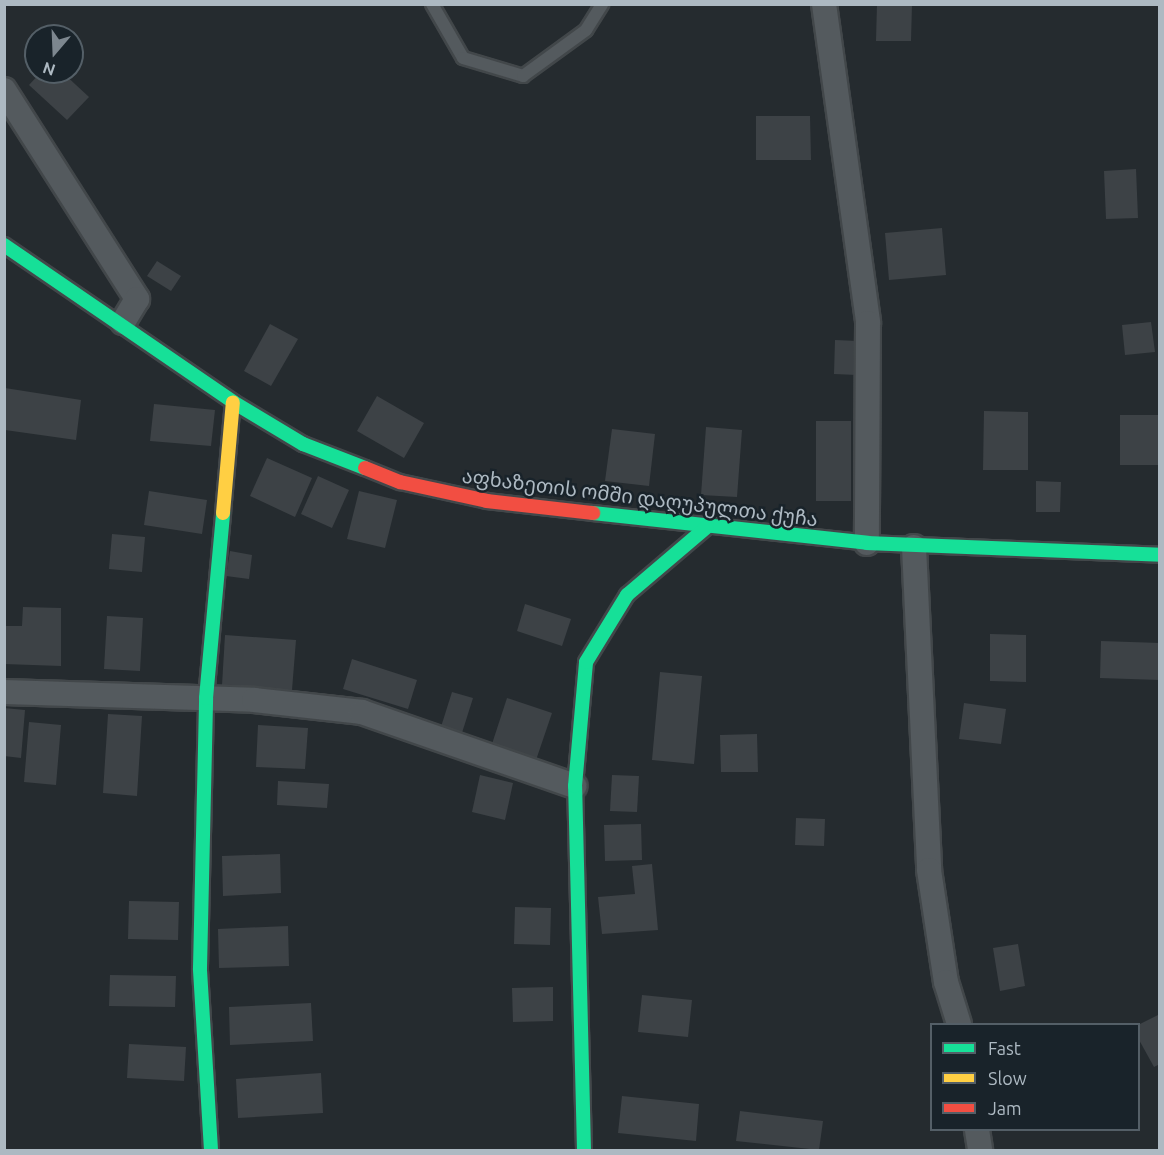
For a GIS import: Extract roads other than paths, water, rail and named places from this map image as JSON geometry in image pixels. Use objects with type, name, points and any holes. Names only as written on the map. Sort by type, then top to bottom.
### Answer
[{"type":"street","points":[[824,4],[868,323],[867,543]]},
{"type":"street","points":[[4,90],[137,299],[123,322]]},
{"type":"street","name":"აფხაზეთის ომში დაღუპულთა ქუჩა","points":[[4,245],[123,322],[233,402],[303,444],[400,482],[487,501],[867,543],[914,547],[1160,555]]},
{"type":"street","points":[[212,1150],[200,968],[206,698],[233,402]]},
{"type":"street","points":[[584,1150],[575,786],[586,662],[627,595],[707,527]]},
{"type":"street","points":[[914,547],[929,870],[946,982],[959,1023]]},
{"type":"street","points":[[4,692],[206,698],[362,712],[575,786]]},
{"type":"street","points":[[977,1131],[980,1150]]},
{"type":"lane","points":[[432,4],[464,58],[523,76],[586,30],[602,4]]}]
